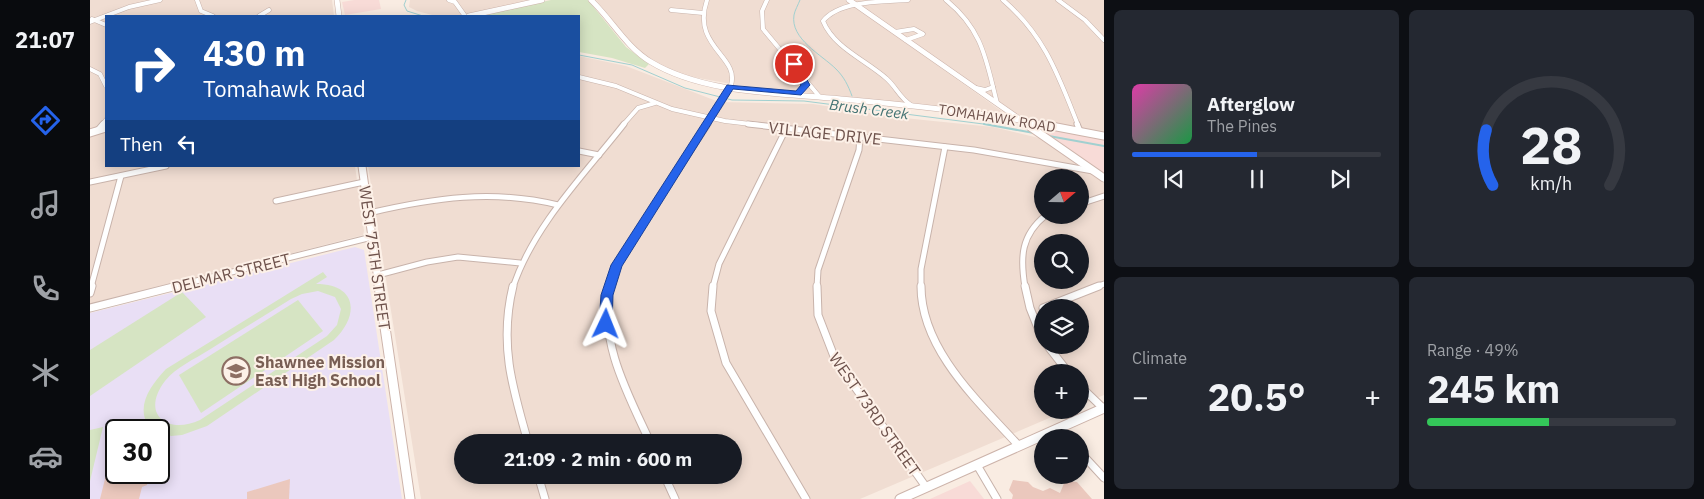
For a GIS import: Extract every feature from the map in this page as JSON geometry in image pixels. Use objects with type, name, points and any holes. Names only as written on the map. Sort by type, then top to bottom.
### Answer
[{"type":"street","points":[[106,15],[160,0]]},
{"type":"street","points":[[197,0],[201,11],[211,15]]},
{"type":"street","points":[[337,0],[340,15]]},
{"type":"street","points":[[449,0],[455,1],[466,15]]},
{"type":"street","points":[[472,15],[542,0]]},
{"type":"street","name":"TOMAHAWK ROAD","points":[[591,0],[629,46],[647,60],[682,76],[730,86],[911,105],[1021,120],[1104,136]]},
{"type":"street","points":[[647,434],[612,355],[606,324],[607,295],[611,280],[622,255],[711,119],[730,86],[730,69],[707,37],[703,13],[707,0]]},
{"type":"street","points":[[767,0],[760,13],[764,32],[794,64],[806,85],[819,96]]},
{"type":"street","points":[[849,0],[1104,178]]},
{"type":"street","points":[[908,0],[858,6],[830,12],[824,19],[825,28],[886,78],[897,96],[911,105]]},
{"type":"street","points":[[946,0],[964,15],[977,30],[997,103]]},
{"type":"street","points":[[1003,0],[1026,19],[1043,40],[1080,131]]},
{"type":"street","points":[[1058,0],[1085,20],[1104,40]]},
{"type":"street","points":[[261,15],[269,10]]},
{"type":"street","points":[[671,10],[703,13]]},
{"type":"street","points":[[91,20],[105,15]]},
{"type":"street","points":[[91,20],[105,25]]},
{"type":"street","points":[[895,32],[912,29],[923,34],[906,40]]},
{"type":"street","points":[[90,69],[100,74],[105,84]]},
{"type":"street","name":"VILLAGE DRIVE","points":[[580,78],[610,84],[655,103],[711,119],[998,153],[1094,172]]},
{"type":"street","points":[[798,94],[806,85]]},
{"type":"street","points":[[976,88],[984,90],[993,87]]},
{"type":"street","points":[[638,96],[638,108]]},
{"type":"street","points":[[890,103],[897,96]]},
{"type":"street","points":[[526,434],[511,381],[506,347],[509,303],[520,263],[534,238],[558,205],[638,108],[655,103]]},
{"type":"street","points":[[93,132],[105,121]]},
{"type":"street","points":[[93,132],[105,128]]},
{"type":"street","points":[[786,129],[719,264],[711,294],[715,331],[726,363],[806,499]]},
{"type":"street","name":"WEST 73RD STREET","points":[[860,137],[859,150],[818,270],[816,296],[818,315],[835,359],[926,487]]},
{"type":"street","points":[[945,147],[921,269],[920,282],[924,312],[931,332],[954,370],[1019,446]]},
{"type":"street","points":[[580,152],[599,155]]},
{"type":"street","points":[[1073,167],[1079,161]]},
{"type":"street","points":[[90,182],[162,167]]},
{"type":"street","name":"WEST 75TH STREET","points":[[362,167],[410,499]]},
{"type":"street","points":[[90,292],[121,176]]},
{"type":"street","points":[[276,201],[364,182]]},
{"type":"street","points":[[369,213],[415,201],[461,195],[500,195],[558,205]]},
{"type":"street","points":[[1089,201],[1104,196]]},
{"type":"street","points":[[1034,222],[1025,240],[1023,282],[1034,321]]},
{"type":"street","name":"DELMAR STREET","points":[[90,308],[372,238]]},
{"type":"street","points":[[378,275],[423,262],[458,257],[492,258],[520,263]]},
{"type":"street","points":[[1066,299],[1104,284]]},
{"type":"street","points":[[1030,312],[1034,311]]},
{"type":"street","points":[[1054,354],[1062,364]]},
{"type":"street","points":[[900,499],[1104,408],[1089,394]]},
{"type":"street","points":[[1089,462],[1104,478]]},
{"type":"street","points":[[977,464],[997,499]]},
{"type":"street","points":[[541,484],[545,499]]},
{"type":"street","points":[[668,484],[675,499]]},
{"type":"shaded area","points":[[90,0],[332,0],[334,15],[105,15],[105,167],[355,167],[363,235],[90,305]]},
{"type":"shaded area","points":[[379,0],[381,9],[345,15],[342,2]]},
{"type":"shaded area","points":[[410,0],[538,0],[469,15],[432,15],[409,7]]},
{"type":"shaded area","points":[[596,0],[846,0],[1004,113],[743,86],[687,76],[661,65],[638,50]]},
{"type":"shaded area","points":[[853,0],[1104,0],[1104,134],[1023,118]]},
{"type":"shaded area","points":[[580,56],[626,66],[719,102],[813,104],[894,117],[993,127],[1039,138],[1084,169],[1034,169],[1034,224],[1089,224],[1089,173],[1104,183],[1104,395],[1089,401],[1089,364],[1034,364],[1034,419],[1047,419],[860,499],[421,499],[368,167],[580,167]]},
{"type":"shaded area","points":[[1040,127],[1104,138],[1104,174],[1042,131]]},
{"type":"shaded area","name":"Shawnee Mission East High School","points":[[355,247],[364,250],[402,499],[90,499],[90,313]]},
{"type":"shaded area","points":[[970,481],[984,499],[930,499]]},
{"type":"green space","points":[[551,0],[588,0],[626,47],[649,64],[645,68],[612,58],[580,52],[580,15],[482,15]]},
{"type":"green space","points":[[323,272],[327,277],[316,284],[330,285],[340,289],[347,295],[351,311],[348,321],[334,340],[207,426],[182,435],[170,436],[170,423],[188,424],[200,420],[327,336],[337,325],[341,309],[335,297],[318,291],[302,294],[180,367],[169,376],[158,393],[155,403],[156,412],[162,419],[145,419],[144,404],[155,382],[166,369]]},
{"type":"green space","points":[[182,292],[206,317],[90,396],[90,350]]},
{"type":"green space","points":[[298,300],[323,331],[201,413],[179,375]]},
{"type":"green space","points":[[103,427],[90,481],[90,430]]},
{"type":"building","points":[[105,479],[105,484],[147,484],[142,487],[139,499],[100,499]]},
{"type":"building","points":[[290,479],[289,499],[247,499],[247,492]]},
{"type":"building","points":[[1013,480],[1028,482],[1033,487],[1043,491],[1050,488],[1060,493],[1064,484],[1079,484],[1092,499],[1012,499],[1013,495],[1009,490]]},
{"type":"waterway","name":"Brush Creek","points":[[406,0],[404,5],[407,11],[420,15]]},
{"type":"waterway","points":[[800,0],[794,15],[794,24],[797,32],[808,46],[839,72],[846,81],[852,96]]},
{"type":"waterway","name":"Brush Creek","points":[[580,55],[632,65],[685,88],[732,100],[804,101],[986,124]]},
{"type":"waterway","name":"Brush Creek","points":[[986,124],[991,125]]},
{"type":"waterway","name":"Brush Creek","points":[[986,124],[1034,133]]},
{"type":"waterway","name":"Brush Creek","points":[[1049,136],[1104,146]]},
{"type":"place","name":"Shawnee Mission East High School","points":[[236,371]]},
{"type":"route","points":[[606,324],[607,295],[616,265],[727,94],[730,86],[798,94],[806,85],[794,64]]}]
